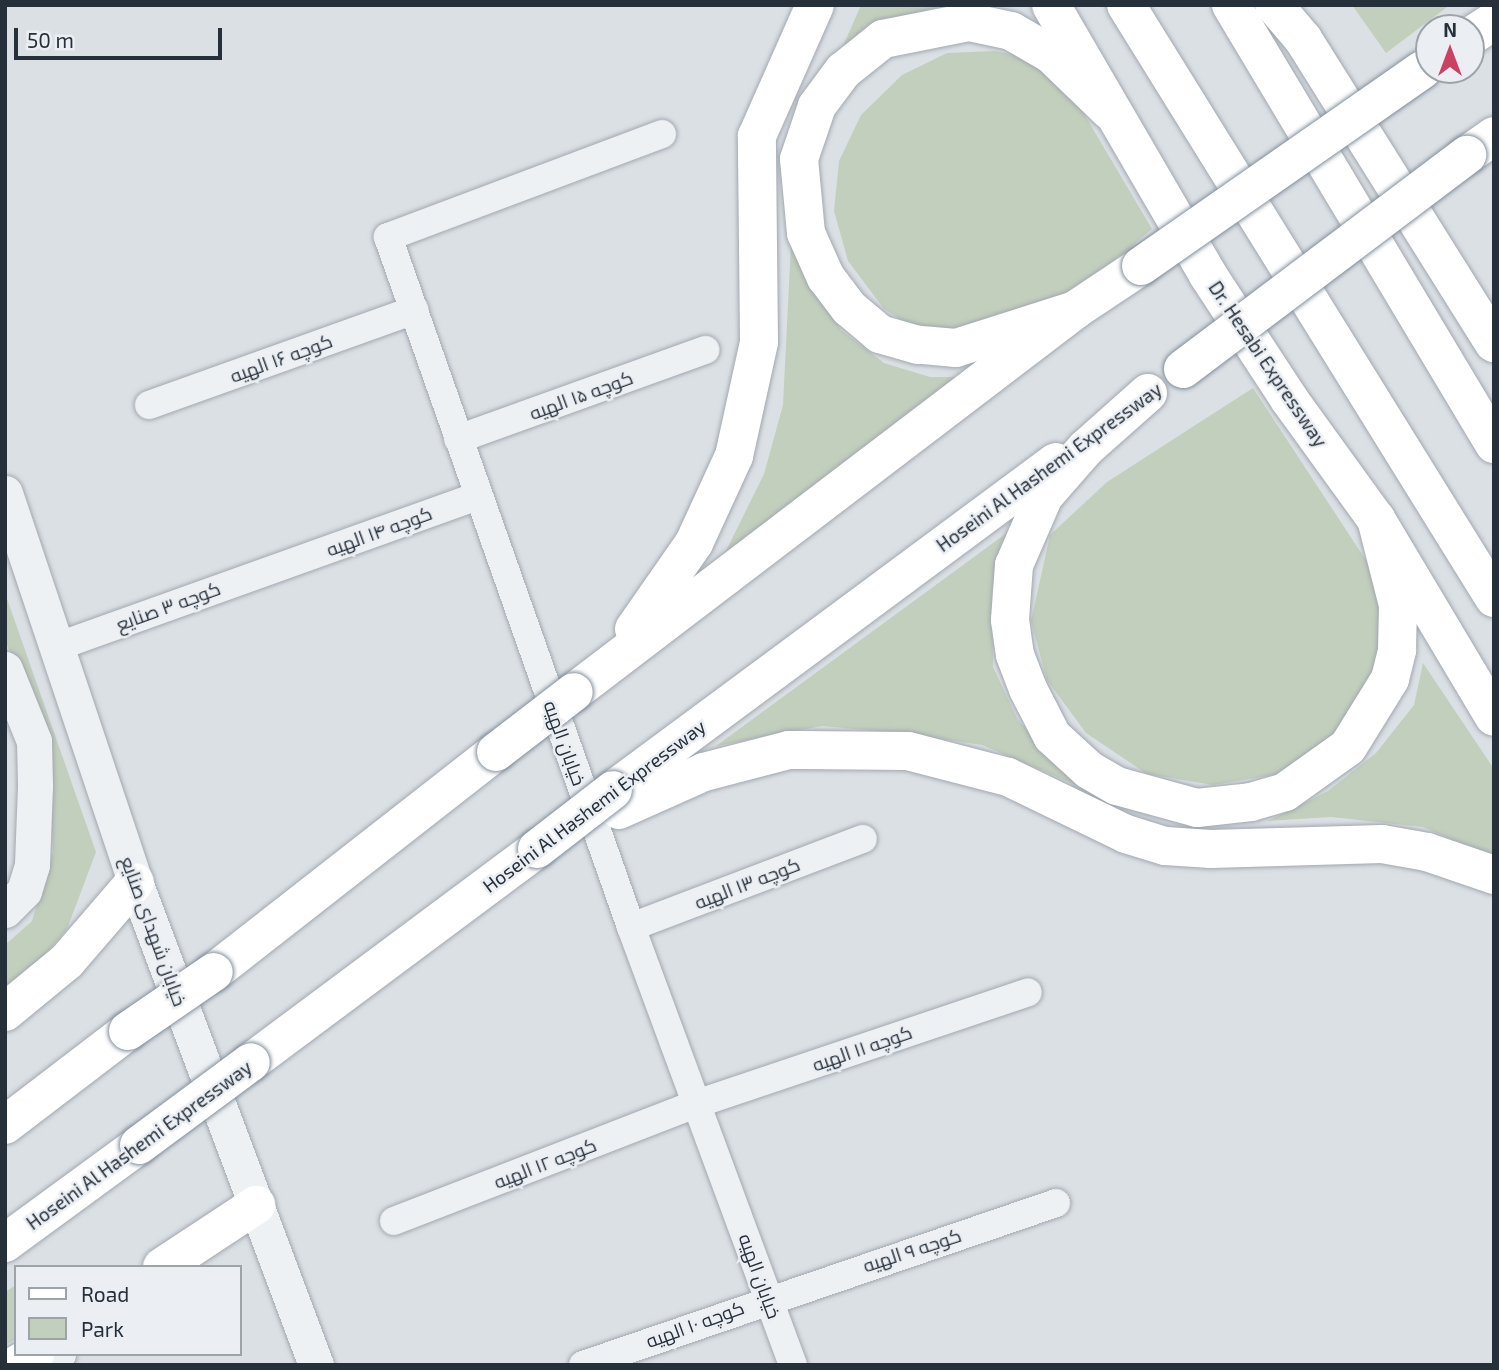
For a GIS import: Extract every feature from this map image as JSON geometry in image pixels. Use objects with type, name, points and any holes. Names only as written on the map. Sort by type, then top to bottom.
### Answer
[{"type":"main road","points":[[613,657],[694,543],[734,456],[759,342],[757,135],[815,5]]},
{"type":"main road","name":"Dr. Hesabi Expressway","points":[[1051,5],[1110,111],[1289,399],[1376,519],[1494,717]]},
{"type":"main road","points":[[1126,5],[1494,598]]},
{"type":"main road","points":[[1231,5],[1494,444]]},
{"type":"main road","points":[[1274,5],[1296,22],[1494,343]]},
{"type":"main road","points":[[1075,310],[956,348],[918,345],[880,334],[849,308],[826,278],[806,233],[799,159],[817,106],[843,71],[883,39],[969,22],[1011,31],[1051,54],[1110,111]]},
{"type":"main road","points":[[5,1125],[128,1031],[214,972],[574,692],[613,657],[1075,310],[1415,75]]},
{"type":"main road","name":"Hoseini Al Hashemi Expressway","points":[[5,1243],[537,849],[616,800],[1148,393],[1480,145]]},
{"type":"main road","points":[[1148,393],[1086,448],[1044,496],[1014,565],[1010,620],[1015,655],[1028,689],[1052,736],[1089,769],[1117,786],[1157,801],[1197,808],[1251,802],[1285,792],[1348,747],[1390,679],[1397,650],[1398,605],[1376,519]]},
{"type":"main road","points":[[616,800],[704,772],[789,750],[908,751],[1008,778],[1126,834],[1165,846],[1211,849],[1382,844],[1427,852],[1494,875]]},
{"type":"main road","points":[[5,1012],[67,961],[135,882]]},
{"type":"main road","points":[[165,1265],[256,1205]]},
{"type":"street","name":"خیابان الهیه","points":[[662,134],[388,237],[631,927],[793,1365]]},
{"type":"street","name":"کوچه ۱۶ الهیه","points":[[149,405],[414,310]]},
{"type":"street","name":"کوچه ۱۵ الهیه","points":[[458,439],[705,350]]},
{"type":"street","name":"خیابان شهدای صنایع","points":[[6,495],[135,882],[316,1365]]},
{"type":"street","name":"کوچه ۱۴ الهیه","points":[[281,566],[477,496]]},
{"type":"street","name":"کوچه ۳ صنایع","points":[[55,647],[281,566]]},
{"type":"street","points":[[5,668],[34,741],[35,786],[33,865],[24,891],[5,910]]},
{"type":"street","name":"کوچه ۱۳ الهیه","points":[[631,927],[863,839]]},
{"type":"street","name":"کوچه ۱۱ الهیه","points":[[696,1104],[1028,992]]},
{"type":"street","name":"کوچه ۱۲ الهیه","points":[[394,1221],[696,1104]]},
{"type":"street","name":"کوچه ۹ الهیه","points":[[768,1298],[1056,1203]]},
{"type":"street","name":"کوچه ۱۰ الهیه","points":[[583,1365],[768,1298]]},
{"type":"green space","points":[[861,5],[951,5],[902,16],[837,60]]},
{"type":"green space","points":[[1352,5],[1450,5],[1438,14],[1415,14],[1415,31],[1386,53]]},
{"type":"green space","points":[[995,51],[1035,59],[1070,90],[1152,229],[1107,266],[1042,308],[978,331],[913,327],[884,309],[848,261],[834,211],[839,161],[861,115],[902,75],[947,53]]},
{"type":"green space","points":[[791,244],[841,330],[884,363],[930,377],[965,377],[717,569],[764,474],[783,405]]},
{"type":"green space","points":[[1253,388],[1373,571],[1384,647],[1338,736],[1274,775],[1213,785],[1147,774],[1086,733],[1047,680],[1031,621],[1050,535],[1107,482]]},
{"type":"green space","points":[[1008,532],[992,589],[993,667],[1018,720],[1081,787],[982,745],[900,733],[822,726],[716,746]]},
{"type":"green space","points":[[5,593],[96,852],[67,929],[38,963],[5,989],[5,945],[32,921],[53,852],[49,752],[5,640]]},
{"type":"green space","points":[[1423,663],[1494,769],[1494,858],[1423,827],[1331,817],[1268,821],[1328,791],[1376,753],[1414,705]]},
{"type":"green space","points":[[14,1286],[14,1340],[5,1345],[5,1292]]}]
